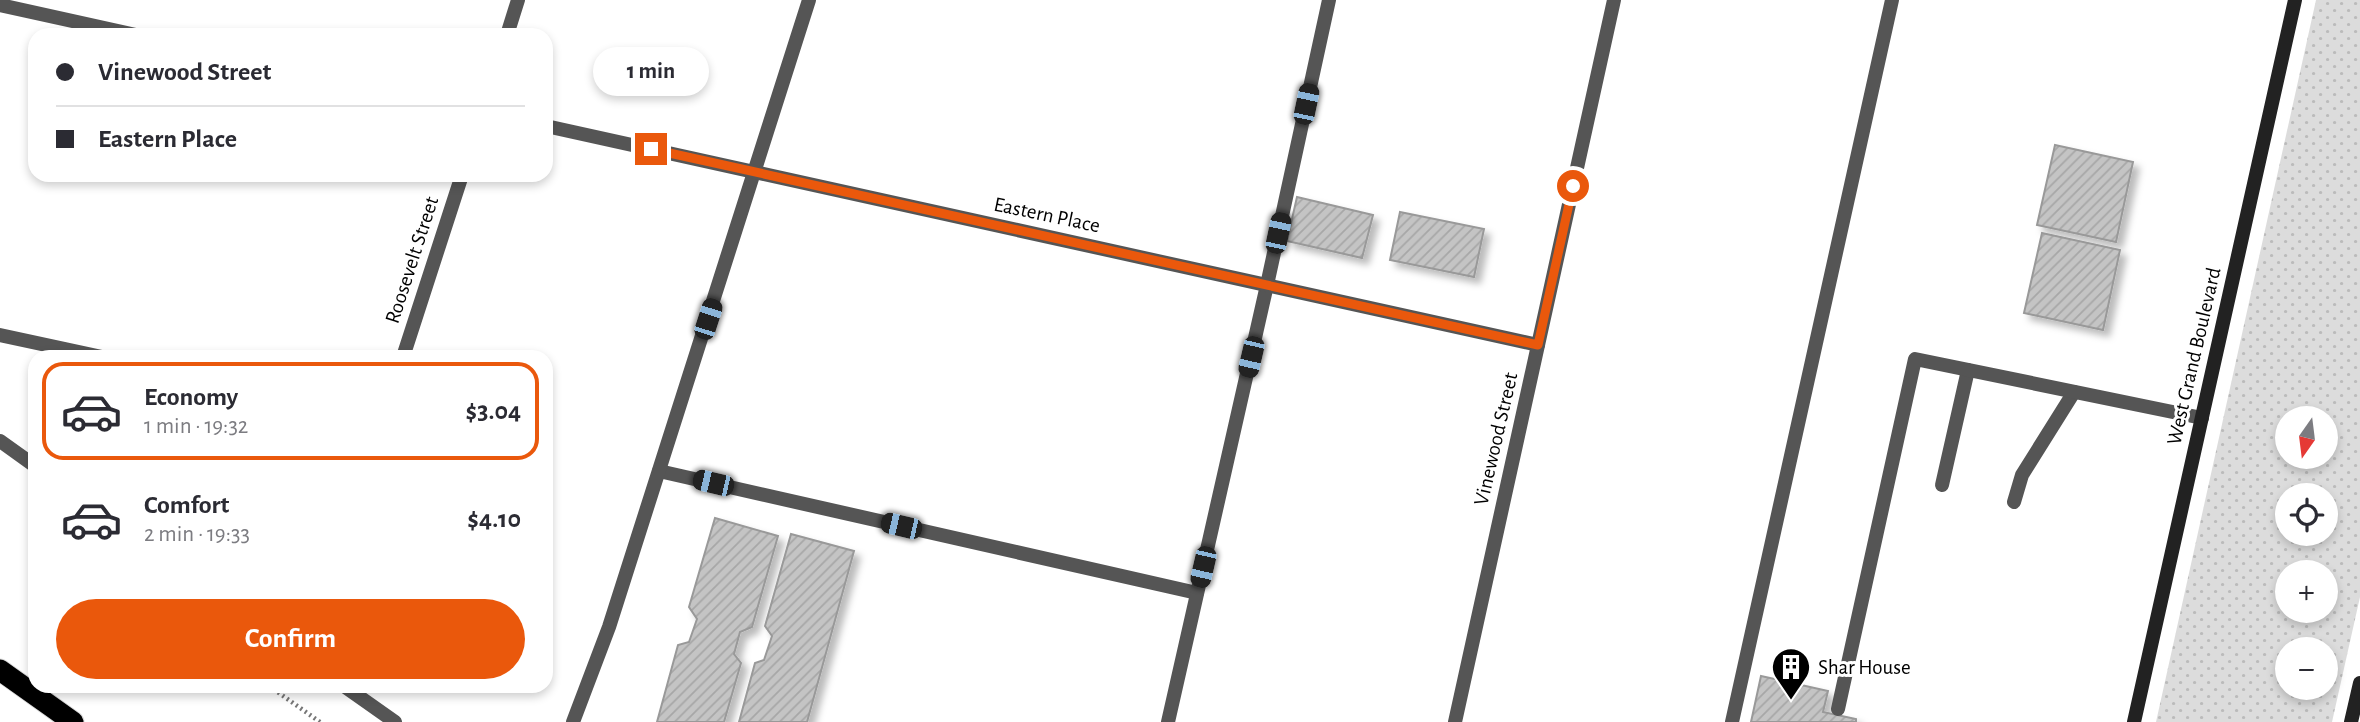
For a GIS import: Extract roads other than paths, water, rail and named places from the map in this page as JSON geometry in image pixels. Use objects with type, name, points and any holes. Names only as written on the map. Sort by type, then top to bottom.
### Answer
[{"type":"highway","points":[[0,670],[28,690]]},
{"type":"highway","points":[[32,693],[73,722]]},
{"type":"main road","name":"West Grand Boulevard","points":[[2134,722],[2295,0]]},
{"type":"main road","points":[[2351,722],[2360,683]]},
{"type":"street","points":[[509,28],[519,0]]},
{"type":"street","points":[[573,722],[609,627],[809,0]]},
{"type":"street","points":[[1168,722],[1329,0]]},
{"type":"street","name":"Vinewood Street","points":[[1455,722],[1614,0]]},
{"type":"street","points":[[1732,722],[1892,0]]},
{"type":"street","points":[[0,5],[104,28]]},
{"type":"street","name":"Eastern Place","points":[[553,128],[1538,345]]},
{"type":"street","name":"Roosevelt Street","points":[[405,350],[460,182]]},
{"type":"street","points":[[0,335],[70,350]]},
{"type":"street","points":[[1838,709],[1915,359],[2202,418]]},
{"type":"street","points":[[1942,485],[1968,370]]},
{"type":"street","points":[[2014,502],[2022,475],[2074,392]]},
{"type":"street","points":[[0,441],[28,461]]},
{"type":"street","points":[[659,471],[1197,593]]},
{"type":"street","points":[[354,693],[395,722]]},
{"type":"place","name":"Shar House","points":[[1791,701]]}]
